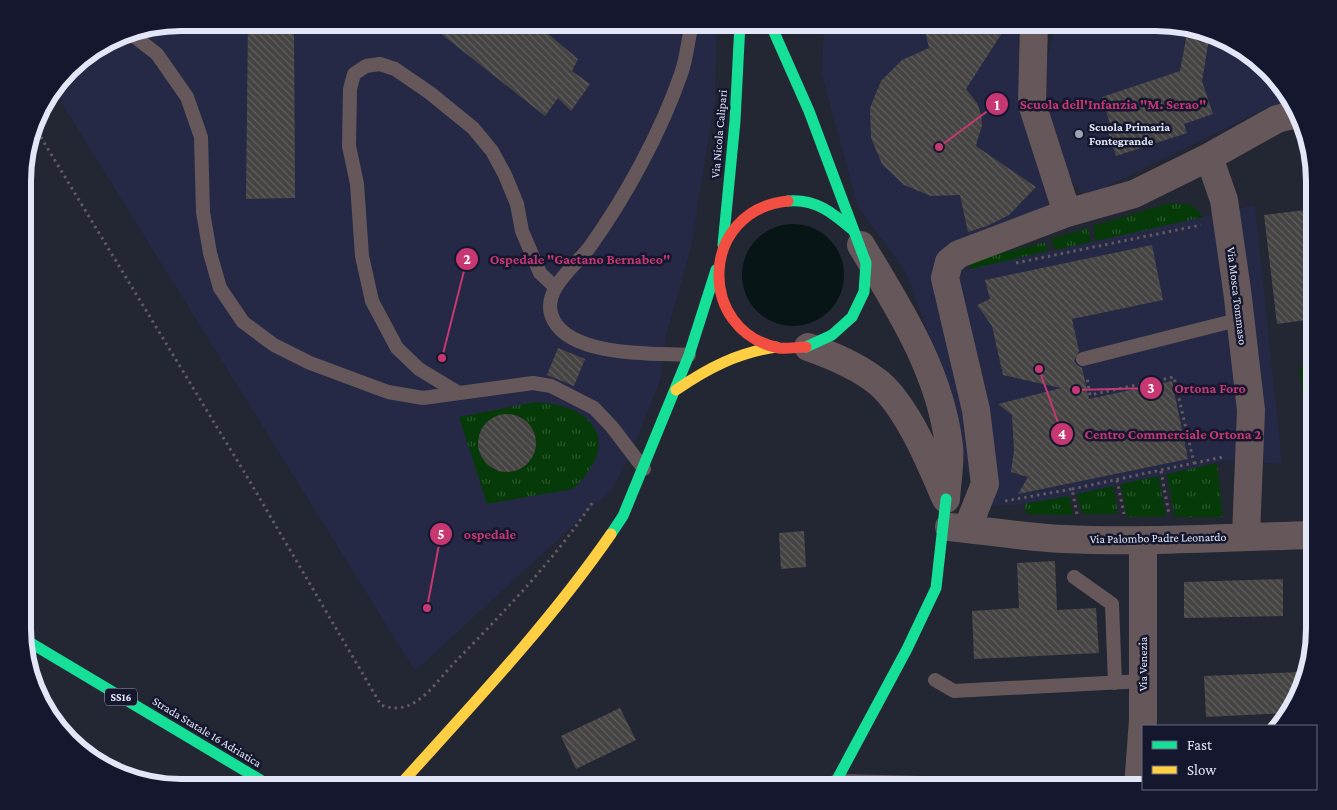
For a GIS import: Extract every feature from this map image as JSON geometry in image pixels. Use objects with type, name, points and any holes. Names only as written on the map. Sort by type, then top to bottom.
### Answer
[{"type":"street","name":"Via Nicola Calipari","points":[[722,248],[735,121],[740,31]]},
{"type":"street","points":[[718,264],[722,297],[731,317],[746,333],[763,343],[792,349],[808,347],[833,336],[846,326],[859,308],[868,276],[858,238],[809,111],[774,31]]},
{"type":"street","points":[[1034,31],[1032,104],[1067,213]]},
{"type":"street","points":[[837,778],[907,649],[936,588],[955,527],[979,500],[985,484],[976,410],[945,278],[949,262],[959,254],[1067,213],[1134,194],[1209,157],[1278,119],[1290,116]]},
{"type":"street","name":"Via Mosca Tommaso","points":[[1209,157],[1224,200],[1241,319],[1251,410],[1246,536]]},
{"type":"street","points":[[405,779],[509,664],[585,571],[623,516],[644,470],[689,355],[722,248],[734,227],[763,205],[775,201],[800,200],[824,206],[844,219],[858,238],[900,310],[932,374],[949,446],[946,499]]},
{"type":"street","points":[[676,390],[726,358],[747,351],[776,347]]},
{"type":"street","points":[[808,347],[836,357],[864,371],[891,395],[927,456],[946,499],[955,527]]},
{"type":"street","name":"Via Palombo Padre Leonardo","points":[[955,527],[1078,540],[1143,541],[1305,535]]},
{"type":"street","name":"Via Venezia","points":[[1143,541],[1143,682],[1148,723]]},
{"type":"street","name":"Strada Statale 16 Adriatica","points":[[33,644],[257,779]]},
{"type":"street","name":"Via Venezia","points":[[1139,778],[1142,761]]},
{"type":"lane","points":[[689,355],[612,351],[588,346],[568,334],[554,322],[550,303],[555,287],[589,248],[639,168],[670,104],[682,72],[690,31]]},
{"type":"lane","points":[[137,38],[157,54],[187,97],[201,137],[203,212],[210,253],[220,288],[243,322],[274,345],[310,363],[388,392],[422,398],[533,383],[552,386],[594,408],[612,426],[644,470]]},
{"type":"lane","points":[[457,392],[419,369],[397,348],[372,301],[362,256],[357,184],[348,132],[350,89],[354,74],[366,66],[380,64],[395,69],[430,93],[473,128],[492,151],[504,175],[517,204],[522,231],[540,273],[555,287]]},
{"type":"lane","points":[[1083,359],[1241,319]]},
{"type":"lane","points":[[1074,577],[1112,604],[1115,683]]},
{"type":"lane","points":[[935,680],[954,691],[1143,682]]},
{"type":"path","points":[[39,134],[246,475],[381,704],[392,709],[404,708],[418,700],[467,650],[574,530],[592,503]]},
{"type":"path","points":[[1008,264],[1207,224]]},
{"type":"path","points":[[1083,359],[1090,395],[1174,376],[1194,464]]},
{"type":"path","points":[[979,500],[1011,502],[1229,456]]},
{"type":"path","points":[[1161,471],[1170,519]]},
{"type":"path","points":[[1116,480],[1125,519]]},
{"type":"path","points":[[1072,490],[1077,516],[1078,540]]},
{"type":"shaded area","points":[[181,31],[717,31],[715,99],[691,248],[666,336],[660,381],[635,444],[612,490],[415,671],[57,96],[82,68],[98,56],[115,47],[142,36]]},
{"type":"shaded area","points":[[824,31],[1018,31],[1022,90],[1050,204],[955,248],[965,270],[1255,205],[1282,464],[1225,461],[1034,504],[972,507],[972,491],[946,379],[905,271],[858,207],[822,75]]},
{"type":"shaded area","points":[[1054,31],[1156,31],[1176,33],[1195,36],[1231,51],[1262,75],[1282,101],[1282,103],[1265,109],[1086,197],[1057,165],[1043,94],[1044,71]]},
{"type":"shaded area","points":[[793,224],[813,228],[829,239],[840,255],[844,275],[840,295],[829,311],[813,322],[793,326],[773,322],[757,311],[746,295],[742,275],[746,255],[757,239],[773,228]]},
{"type":"green space","points":[[1169,203],[1192,205],[1203,217],[1096,241],[1093,226]]},
{"type":"green space","points":[[1088,228],[1091,242],[1055,250],[1051,239]]},
{"type":"green space","points":[[1045,242],[1048,251],[971,269],[969,262]]},
{"type":"green space","points":[[1305,366],[1305,413],[1299,367]]},
{"type":"green space","points":[[535,402],[574,410],[587,419],[595,429],[599,442],[596,456],[588,472],[573,489],[487,504],[459,417]]},
{"type":"green space","points":[[1217,463],[1223,517],[1175,517],[1167,474]]},
{"type":"green space","points":[[1158,476],[1166,516],[1127,517],[1121,484]]},
{"type":"green space","points":[[1113,486],[1118,514],[1082,514],[1077,494]]},
{"type":"green space","points":[[1069,496],[1073,515],[1027,514],[1024,504]]},
{"type":"building","points":[[248,31],[294,31],[295,198],[246,199]]},
{"type":"building","points":[[437,31],[545,31],[578,59],[572,71],[590,84],[571,111],[558,98],[545,116]]},
{"type":"building","points":[[925,31],[1003,31],[966,89],[977,103],[981,114],[982,125],[976,146],[1036,187],[1009,215],[987,226],[968,232],[960,195],[931,196],[904,185],[882,164],[871,138],[870,108],[881,81],[902,60],[929,48]]},
{"type":"building","points":[[1187,35],[1209,41],[1202,81],[1213,114],[1184,124],[1187,133],[1116,156],[1106,125],[1110,124],[1102,97],[1180,71]]},
{"type":"building","points":[[1305,210],[1305,320],[1277,324],[1264,215]]},
{"type":"building","points":[[1152,245],[1163,300],[1072,319],[1079,351],[1074,361],[1082,368],[1089,399],[1172,381],[1188,459],[1018,494],[1028,477],[1011,472],[1014,450],[1012,415],[998,404],[1061,388],[1003,375],[992,326],[977,305],[990,299],[985,280]]},
{"type":"building","points":[[558,348],[585,359],[574,386],[547,375]]},
{"type":"building","points":[[501,414],[513,414],[528,422],[536,437],[536,449],[528,464],[513,472],[501,472],[486,464],[478,449],[478,437],[486,422]]},
{"type":"building","points":[[804,531],[806,567],[781,569],[779,533]]},
{"type":"building","points":[[1055,561],[1057,610],[1096,608],[1099,653],[974,659],[972,611],[1019,608],[1017,563]]},
{"type":"building","points":[[1283,579],[1283,616],[1184,618],[1184,582]]},
{"type":"building","points":[[1299,672],[1286,704],[1279,713],[1206,717],[1204,676]]},
{"type":"building","points":[[620,708],[636,740],[576,769],[561,736]]},
{"type":"traffic: fast","points":[[723,245],[735,121],[740,31]]},
{"type":"traffic: fast","points":[[774,31],[809,111],[866,263],[864,292],[852,317],[832,335],[806,347]]},
{"type":"traffic: fast","points":[[788,201],[807,202],[824,208],[854,231]]},
{"type":"traffic: fast","points":[[611,534],[623,516],[689,355],[716,270]]},
{"type":"traffic: fast","points":[[838,778],[907,649],[936,588],[946,499]]},
{"type":"traffic: fast","points":[[33,644],[258,779]]},
{"type":"traffic: slow","points":[[676,390],[723,362],[748,353],[776,347]]},
{"type":"traffic: slow","points":[[405,779],[481,695],[562,600],[611,534]]},
{"type":"traffic: jam","points":[[788,201],[759,209],[737,225],[724,247],[719,272],[722,296],[733,319],[752,337],[779,348],[806,347]]},
{"type":"place","name":"Scuola Primaria Fontegrande","points":[[1079,134]]},
{"type":"place","name":"Scuola dell'Infanzia \"M. Serao\"","points":[[939,147]]},
{"type":"place","name":"Ospedale \"Gaetano Bernabeo\"","points":[[442,358]]},
{"type":"place","name":"Centro Commerciale Ortona 2","points":[[1039,369]]},
{"type":"place","name":"Ortona Foro","points":[[1076,390]]},
{"type":"place","name":"ospedale","points":[[427,608]]}]
